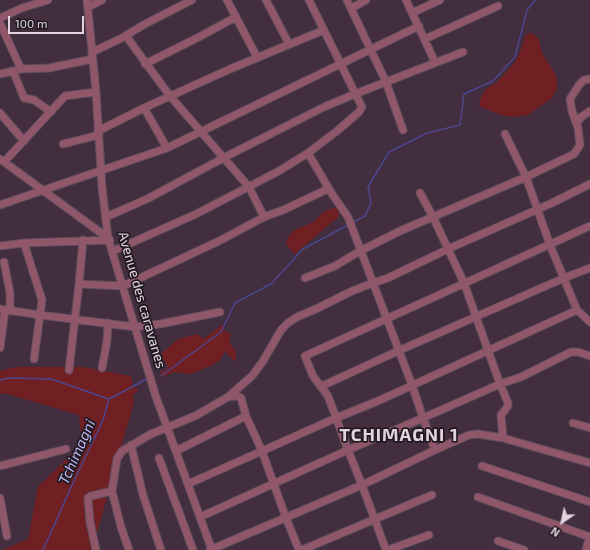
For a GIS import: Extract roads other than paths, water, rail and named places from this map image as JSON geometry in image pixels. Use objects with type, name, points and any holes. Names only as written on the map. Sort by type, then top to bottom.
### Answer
[{"type":"street","points":[[21,69],[0,23],[22,8],[48,0]]},
{"type":"street","points":[[88,4],[102,0]]},
{"type":"street","points":[[0,74],[21,69],[49,68],[92,56],[144,24],[192,0]]},
{"type":"street","points":[[226,0],[257,58]]},
{"type":"street","points":[[266,0],[289,44]]},
{"type":"street","points":[[113,251],[196,214],[279,171],[308,153],[359,112],[362,107],[309,0]]},
{"type":"street","points":[[347,0],[386,82],[403,130]]},
{"type":"street","points":[[352,8],[366,0]]},
{"type":"street","points":[[406,0],[435,62]]},
{"type":"street","points":[[412,13],[440,0]]},
{"type":"street","name":"Avenue des caravanes","points":[[88,4],[101,171],[109,239],[156,397],[211,550]]},
{"type":"street","points":[[425,39],[498,6]]},
{"type":"street","points":[[145,64],[236,17]]},
{"type":"street","points":[[0,205],[167,148],[419,26]]},
{"type":"street","points":[[63,144],[98,133],[144,108],[170,96],[324,30]]},
{"type":"street","points":[[126,36],[145,64],[170,96],[249,187],[264,217]]},
{"type":"street","points":[[106,217],[147,199],[223,158],[324,107],[463,52]]},
{"type":"street","points":[[13,71],[24,98],[34,100],[51,112]]},
{"type":"street","points":[[305,278],[335,266],[360,251],[433,217],[526,177],[574,154],[580,145],[577,123],[572,111],[570,99],[584,80],[590,79]]},
{"type":"street","points":[[96,92],[65,96],[24,140],[2,160],[109,239]]},
{"type":"street","points":[[144,108],[167,148]]},
{"type":"street","points":[[577,123],[581,117],[590,111]]},
{"type":"street","points":[[0,113],[24,140]]},
{"type":"street","points":[[505,134],[526,177],[550,245],[577,310],[590,322]]},
{"type":"street","points":[[308,153],[328,189],[348,217],[435,450]]},
{"type":"street","points":[[129,550],[121,527],[112,491],[118,455],[131,445],[195,416],[228,397],[252,376],[264,360],[281,330],[297,317],[373,282],[388,278],[448,249],[537,210],[590,184]]},
{"type":"street","points":[[79,284],[123,286],[219,242],[264,217],[328,189]]},
{"type":"street","points":[[420,193],[464,283],[508,403],[508,406],[501,415],[503,438]]},
{"type":"street","points":[[429,535],[387,550],[328,396],[313,376],[304,356],[590,226]]},
{"type":"street","points":[[0,246],[24,243],[109,239]]},
{"type":"street","points":[[69,370],[76,319],[83,240]]},
{"type":"street","points":[[24,243],[42,300],[34,359]]},
{"type":"street","points":[[0,348],[5,310],[10,293],[4,276],[4,262]]},
{"type":"street","points":[[322,386],[398,351],[590,268]]},
{"type":"street","points":[[5,310],[135,327],[160,324],[220,312]]},
{"type":"street","points":[[188,484],[577,310]]},
{"type":"street","points":[[102,368],[107,341],[108,323]]},
{"type":"street","points":[[200,517],[348,450],[521,376],[571,352],[578,352],[590,356]]},
{"type":"street","points":[[228,397],[237,396],[241,398],[246,416],[262,451],[286,518],[301,550],[374,518],[432,495]]},
{"type":"street","points":[[176,451],[246,416]]},
{"type":"street","points":[[574,423],[590,428]]},
{"type":"street","points":[[211,550],[362,485],[469,435],[478,434],[503,438],[590,463]]},
{"type":"street","points":[[131,445],[143,495],[161,550]]},
{"type":"street","points":[[0,466],[66,449]]},
{"type":"street","points":[[159,458],[193,550]]},
{"type":"street","points":[[482,466],[590,502]]},
{"type":"street","points":[[96,550],[90,522],[88,498],[112,491]]},
{"type":"street","points":[[478,497],[590,537],[586,550]]},
{"type":"street","points":[[0,498],[7,536]]},
{"type":"street","points":[[498,541],[524,550]]},
{"type":"waterway","name":"Tchimagni","points":[[353,222],[365,216],[371,203],[368,187],[389,152],[427,133],[460,125],[464,94],[493,81],[515,57],[527,10],[535,0]]},
{"type":"waterway","name":"Tchimagni","points":[[161,376],[221,332],[235,303],[271,284],[303,249],[348,225]]},
{"type":"waterway","points":[[0,380],[10,378],[51,379],[109,399]]},
{"type":"waterway","name":"Tchimagni","points":[[43,550],[103,420],[109,399],[147,379]]},
{"type":"district","name":"TCHIMAGNI 1","points":[[399,435]]}]
